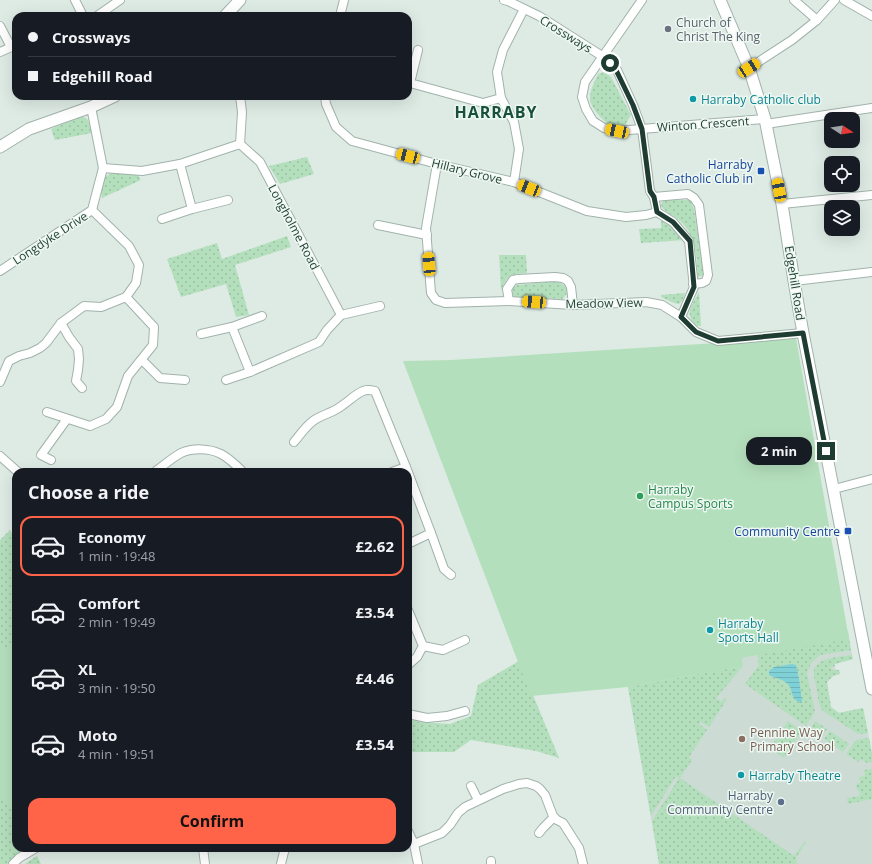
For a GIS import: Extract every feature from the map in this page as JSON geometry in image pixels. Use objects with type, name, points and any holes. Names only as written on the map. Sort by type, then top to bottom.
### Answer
[{"type":"street","points":[[75,0],[81,12]]},
{"type":"street","points":[[103,12],[120,0]]},
{"type":"street","points":[[229,12],[240,0]]},
{"type":"street","points":[[341,12],[344,0]]},
{"type":"street","name":"Crossways","points":[[504,0],[539,16],[602,56],[616,70],[633,105],[642,129],[650,191],[654,197],[657,212]]},
{"type":"street","name":"Winton Crescent","points":[[642,0],[585,82],[582,97],[586,109],[593,121],[604,128],[617,131],[766,121],[872,108]]},
{"type":"street","name":"Edgehill Road","points":[[720,0],[749,68],[766,121],[782,204],[803,333],[872,689]]},
{"type":"street","points":[[794,0],[817,20]]},
{"type":"street","points":[[749,68],[792,40],[817,20],[835,0]]},
{"type":"street","points":[[844,0],[872,16]]},
{"type":"street","points":[[514,182],[519,149],[514,122],[501,98],[497,72],[503,50],[524,9]]},
{"type":"street","points":[[0,26],[12,43]]},
{"type":"street","points":[[0,52],[12,47]]},
{"type":"street","points":[[412,75],[418,50]]},
{"type":"street","points":[[412,84],[483,103],[501,98]]},
{"type":"street","points":[[0,147],[29,129],[106,100]]},
{"type":"street","points":[[103,168],[142,171],[180,164],[240,144],[242,112],[240,100]]},
{"type":"street","name":"Hillary Grove","points":[[326,100],[336,127],[352,141],[437,164],[514,182],[587,211],[626,217],[646,215],[657,212]]},
{"type":"street","name":"Longdyke Drive","points":[[0,271],[92,210],[103,168],[90,107]]},
{"type":"street","name":"Longholme Road","points":[[240,144],[260,162],[341,315]]},
{"type":"street","points":[[180,164],[192,209]]},
{"type":"street","name":"Meadow View","points":[[437,164],[426,228],[431,292],[436,300],[445,303],[509,301],[573,305],[646,302],[662,304],[681,317],[696,332],[718,341],[803,333]]},
{"type":"street","points":[[654,197],[688,194],[694,198],[699,205],[708,275],[706,281],[694,284]]},
{"type":"street","points":[[782,204],[872,196]]},
{"type":"street","points":[[162,219],[192,209],[228,200]]},
{"type":"street","points":[[0,382],[9,361],[40,348],[61,323],[84,306],[101,306],[126,297],[136,283],[139,265],[129,246],[92,210]]},
{"type":"street","points":[[657,212],[673,222],[690,241],[694,287],[681,317]]},
{"type":"street","points":[[378,225],[427,236]]},
{"type":"street","points":[[794,281],[872,272]]},
{"type":"street","points":[[509,301],[507,290],[513,280],[555,276],[563,278],[572,286],[573,305]]},
{"type":"street","points":[[47,412],[90,426],[106,418],[117,407],[128,376],[153,345],[154,327],[126,297]]},
{"type":"street","points":[[226,380],[250,372],[319,342],[327,330],[341,315],[380,306]]},
{"type":"street","points":[[201,334],[232,327],[262,316]]},
{"type":"street","points":[[61,323],[78,349],[79,360],[76,381],[82,388]]},
{"type":"street","points":[[232,327],[250,372]]},
{"type":"street","points":[[142,360],[160,378],[185,380]]},
{"type":"street","points":[[294,442],[305,428],[314,420],[341,407],[355,395],[369,389],[375,391],[406,467]]},
{"type":"street","points":[[51,460],[41,455],[67,418]]},
{"type":"street","points":[[161,468],[182,453],[194,449],[220,454],[239,468]]},
{"type":"street","points":[[0,456],[14,468]]},
{"type":"street","points":[[834,489],[872,479]]},
{"type":"street","points":[[412,483],[444,569],[451,574]]},
{"type":"street","points":[[412,542],[431,533]]},
{"type":"street","points":[[412,620],[423,646]]},
{"type":"street","points":[[423,646],[443,650],[465,640]]},
{"type":"street","points":[[412,661],[417,657],[423,646]]},
{"type":"street","points":[[412,715],[427,718],[447,716],[465,711]]},
{"type":"street","points":[[414,844],[442,833],[465,806],[518,784],[532,784],[540,789],[545,795],[553,816],[563,823],[579,848],[583,864]]},
{"type":"street","points":[[471,786],[478,800]]},
{"type":"street","points":[[539,833],[542,828],[554,817]]},
{"type":"street","points":[[412,840],[418,864]]},
{"type":"street","points":[[13,864],[19,858],[29,852]]},
{"type":"street","points":[[204,852],[205,864]]},
{"type":"street","points":[[281,864],[284,852]]},
{"type":"shaded area","points":[[849,639],[853,659],[835,664],[835,669],[839,670],[840,674],[833,676],[827,682],[831,707],[839,713],[863,708],[872,754],[872,864],[659,864],[628,687],[742,666],[741,658]]},
{"type":"green space","points":[[604,72],[611,77],[631,115],[625,125],[609,125],[596,112],[591,104],[590,96],[593,85],[598,74]]},
{"type":"green space","points":[[82,116],[88,120],[92,133],[55,140],[51,129]]},
{"type":"green space","points":[[307,157],[314,174],[280,184],[269,166]]},
{"type":"green space","points":[[113,173],[138,175],[141,180],[102,198],[101,191],[106,176]]},
{"type":"green space","points":[[663,200],[690,200],[694,209],[704,275],[698,277],[695,247],[690,234],[680,221],[662,208],[661,205]]},
{"type":"green space","points":[[661,221],[669,222],[685,240],[641,243],[639,229],[661,228]]},
{"type":"green space","points":[[287,236],[291,247],[235,265],[249,315],[236,317],[226,284],[181,297],[167,259],[217,243],[222,259]]},
{"type":"green space","points":[[499,255],[526,255],[527,273],[511,276],[508,278],[501,290]]},
{"type":"green space","points":[[556,281],[563,284],[568,290],[562,299],[514,297],[512,294],[513,287],[517,285]]},
{"type":"green space","points":[[699,292],[701,326],[697,326],[690,318],[690,310]]},
{"type":"green space","points":[[685,293],[683,300],[679,304],[661,297],[661,295]]},
{"type":"green space","name":"Harraby Campus Sports","points":[[796,338],[849,639],[742,658],[743,666],[628,687],[531,696],[403,361],[451,360]]},
{"type":"green space","points":[[10,530],[12,533],[12,852],[27,852],[15,864],[0,864],[0,540]]},
{"type":"green space","points":[[848,631],[851,650],[820,655],[811,663],[807,673],[815,712],[806,726],[745,684],[759,665],[757,652]]},
{"type":"green space","points":[[0,648],[12,648],[12,808],[0,796]]},
{"type":"green space","points":[[852,655],[853,659],[835,664],[835,666],[831,667],[831,670],[839,670],[840,674],[833,676],[827,682],[831,707],[839,713],[863,708],[868,733],[859,734],[855,732],[823,711],[818,701],[814,675],[816,666],[824,660],[830,658]]},
{"type":"green space","points":[[519,661],[559,758],[536,751],[471,740],[454,752],[412,752],[412,720],[450,724],[471,716],[478,685]]},
{"type":"green space","points":[[743,666],[716,698],[721,702],[724,698],[727,699],[709,727],[701,722],[699,724],[707,730],[689,757],[692,760],[680,778],[794,856],[805,841],[806,842],[796,858],[797,864],[659,864],[652,821],[679,778],[676,776],[651,816],[628,687]]},
{"type":"green space","points":[[788,721],[802,731],[784,758],[770,748]]},
{"type":"green space","points":[[815,721],[827,729],[822,737],[810,729]]},
{"type":"green space","points":[[830,731],[849,744],[843,752],[824,739]]},
{"type":"green space","points":[[869,738],[872,762],[867,763],[861,759],[858,762],[846,754],[856,740]]},
{"type":"green space","points":[[872,769],[872,799],[848,804],[847,798],[860,796],[856,784],[860,783],[859,777],[865,776],[864,770]]},
{"type":"green space","points":[[37,856],[41,864],[25,864]]},
{"type":"water","points":[[792,664],[796,665],[799,678],[801,703],[795,699],[787,683],[769,675],[769,671],[774,667]]},
{"type":"place","name":"Church of Christ The King","points":[[668,29]]},
{"type":"place","name":"Harraby Catholic club","points":[[693,99]]},
{"type":"place","name":"Harraby Catholic Club in","points":[[761,171]]},
{"type":"place","name":"Harraby Campus Sports","points":[[640,496]]},
{"type":"place","name":"Community Centre","points":[[848,531]]},
{"type":"place","name":"Harraby Sports Hall","points":[[710,630]]},
{"type":"place","name":"Pennine Way Primary School","points":[[742,739]]},
{"type":"place","name":"Harraby Theatre","points":[[741,775]]},
{"type":"place","name":"Harraby Community Centre","points":[[781,802]]},
{"type":"district","name":"HARRABY","points":[[496,112]]},
{"type":"route","points":[[610,63],[616,70],[633,105],[642,129],[650,191],[654,197],[657,212],[673,222],[690,241],[694,287],[681,317],[696,332],[718,341],[803,333],[826,451]]}]
